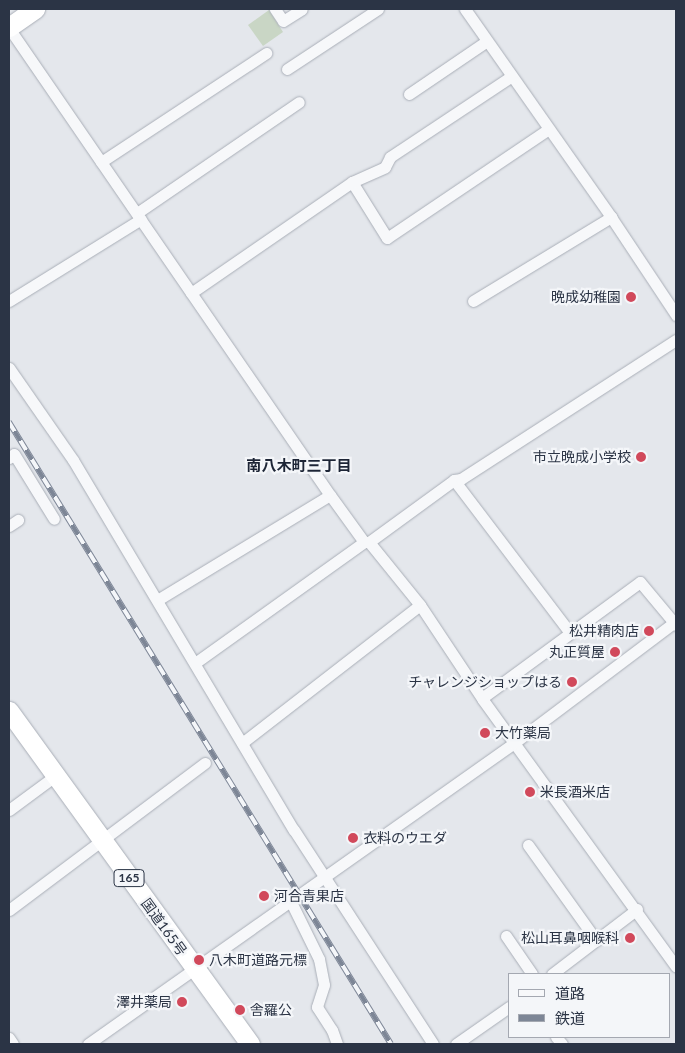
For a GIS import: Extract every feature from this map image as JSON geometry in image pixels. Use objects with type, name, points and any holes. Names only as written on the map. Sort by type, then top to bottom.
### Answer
[{"type":"highway","points":[[9,13],[15,9]]},
{"type":"highway","points":[[9,27],[34,9]]},
{"type":"highway","name":"国道165号","points":[[9,711],[100,841],[250,1044]]},
{"type":"street","points":[[275,9],[283,21],[302,9]]},
{"type":"street","points":[[287,69],[378,9]]},
{"type":"street","points":[[465,9],[547,130],[611,217],[676,315]]},
{"type":"street","points":[[9,27],[330,495],[420,605],[482,698],[637,909],[676,966]]},
{"type":"street","points":[[409,94],[487,41]]},
{"type":"street","points":[[101,162],[266,54]]},
{"type":"street","points":[[191,293],[352,182],[385,167],[390,157],[512,76]]},
{"type":"street","points":[[9,301],[139,216],[299,102]]},
{"type":"street","points":[[352,182],[387,238],[547,130]]},
{"type":"street","points":[[473,301],[611,217]]},
{"type":"street","points":[[195,663],[454,480],[461,479],[676,340]]},
{"type":"street","points":[[9,368],[73,460],[159,599],[242,743],[433,1044]]},
{"type":"street","points":[[9,458],[14,454],[54,520]]},
{"type":"street","points":[[454,480],[570,633]]},
{"type":"street","points":[[159,599],[330,495]]},
{"type":"street","points":[[88,1044],[514,743],[676,623],[640,582],[482,698]]},
{"type":"street","points":[[242,743],[420,605]]},
{"type":"street","points":[[9,910],[205,763]]},
{"type":"street","points":[[9,810],[55,776]]},
{"type":"street","points":[[528,845],[596,940]]},
{"type":"street","points":[[290,900],[319,959],[324,985],[317,1007],[332,1030],[337,1044]]},
{"type":"street","points":[[553,973],[637,909]]},
{"type":"street","points":[[506,936],[531,973]]},
{"type":"street","points":[[456,1044],[508,1008]]},
{"type":"street","points":[[9,1038],[13,1044]]},
{"type":"green space","points":[[269,10],[283,32],[263,46],[248,25]]},
{"type":"railway","points":[[9,422],[391,1044]]},
{"type":"place","name":"晩成幼稚園","points":[[631,297]]},
{"type":"place","name":"市立晩成小学校","points":[[641,457]]},
{"type":"place","name":"松井精肉店","points":[[649,631]]},
{"type":"place","name":"丸正質屋","points":[[615,652]]},
{"type":"place","name":"チャレンジショップはる","points":[[572,682]]},
{"type":"place","name":"大竹薬局","points":[[485,733]]},
{"type":"place","name":"米長酒米店","points":[[530,792]]},
{"type":"place","name":"衣料のウエダ","points":[[353,838]]},
{"type":"place","name":"河合青果店","points":[[264,896]]},
{"type":"place","name":"松山耳鼻咽喉科","points":[[630,938]]},
{"type":"place","name":"八木町道路元標","points":[[199,960]]},
{"type":"place","name":"澤井薬局","points":[[182,1002]]},
{"type":"place","name":"舎羅公","points":[[240,1010]]},
{"type":"district","name":"南八木町三丁目","points":[[299,466]]}]
